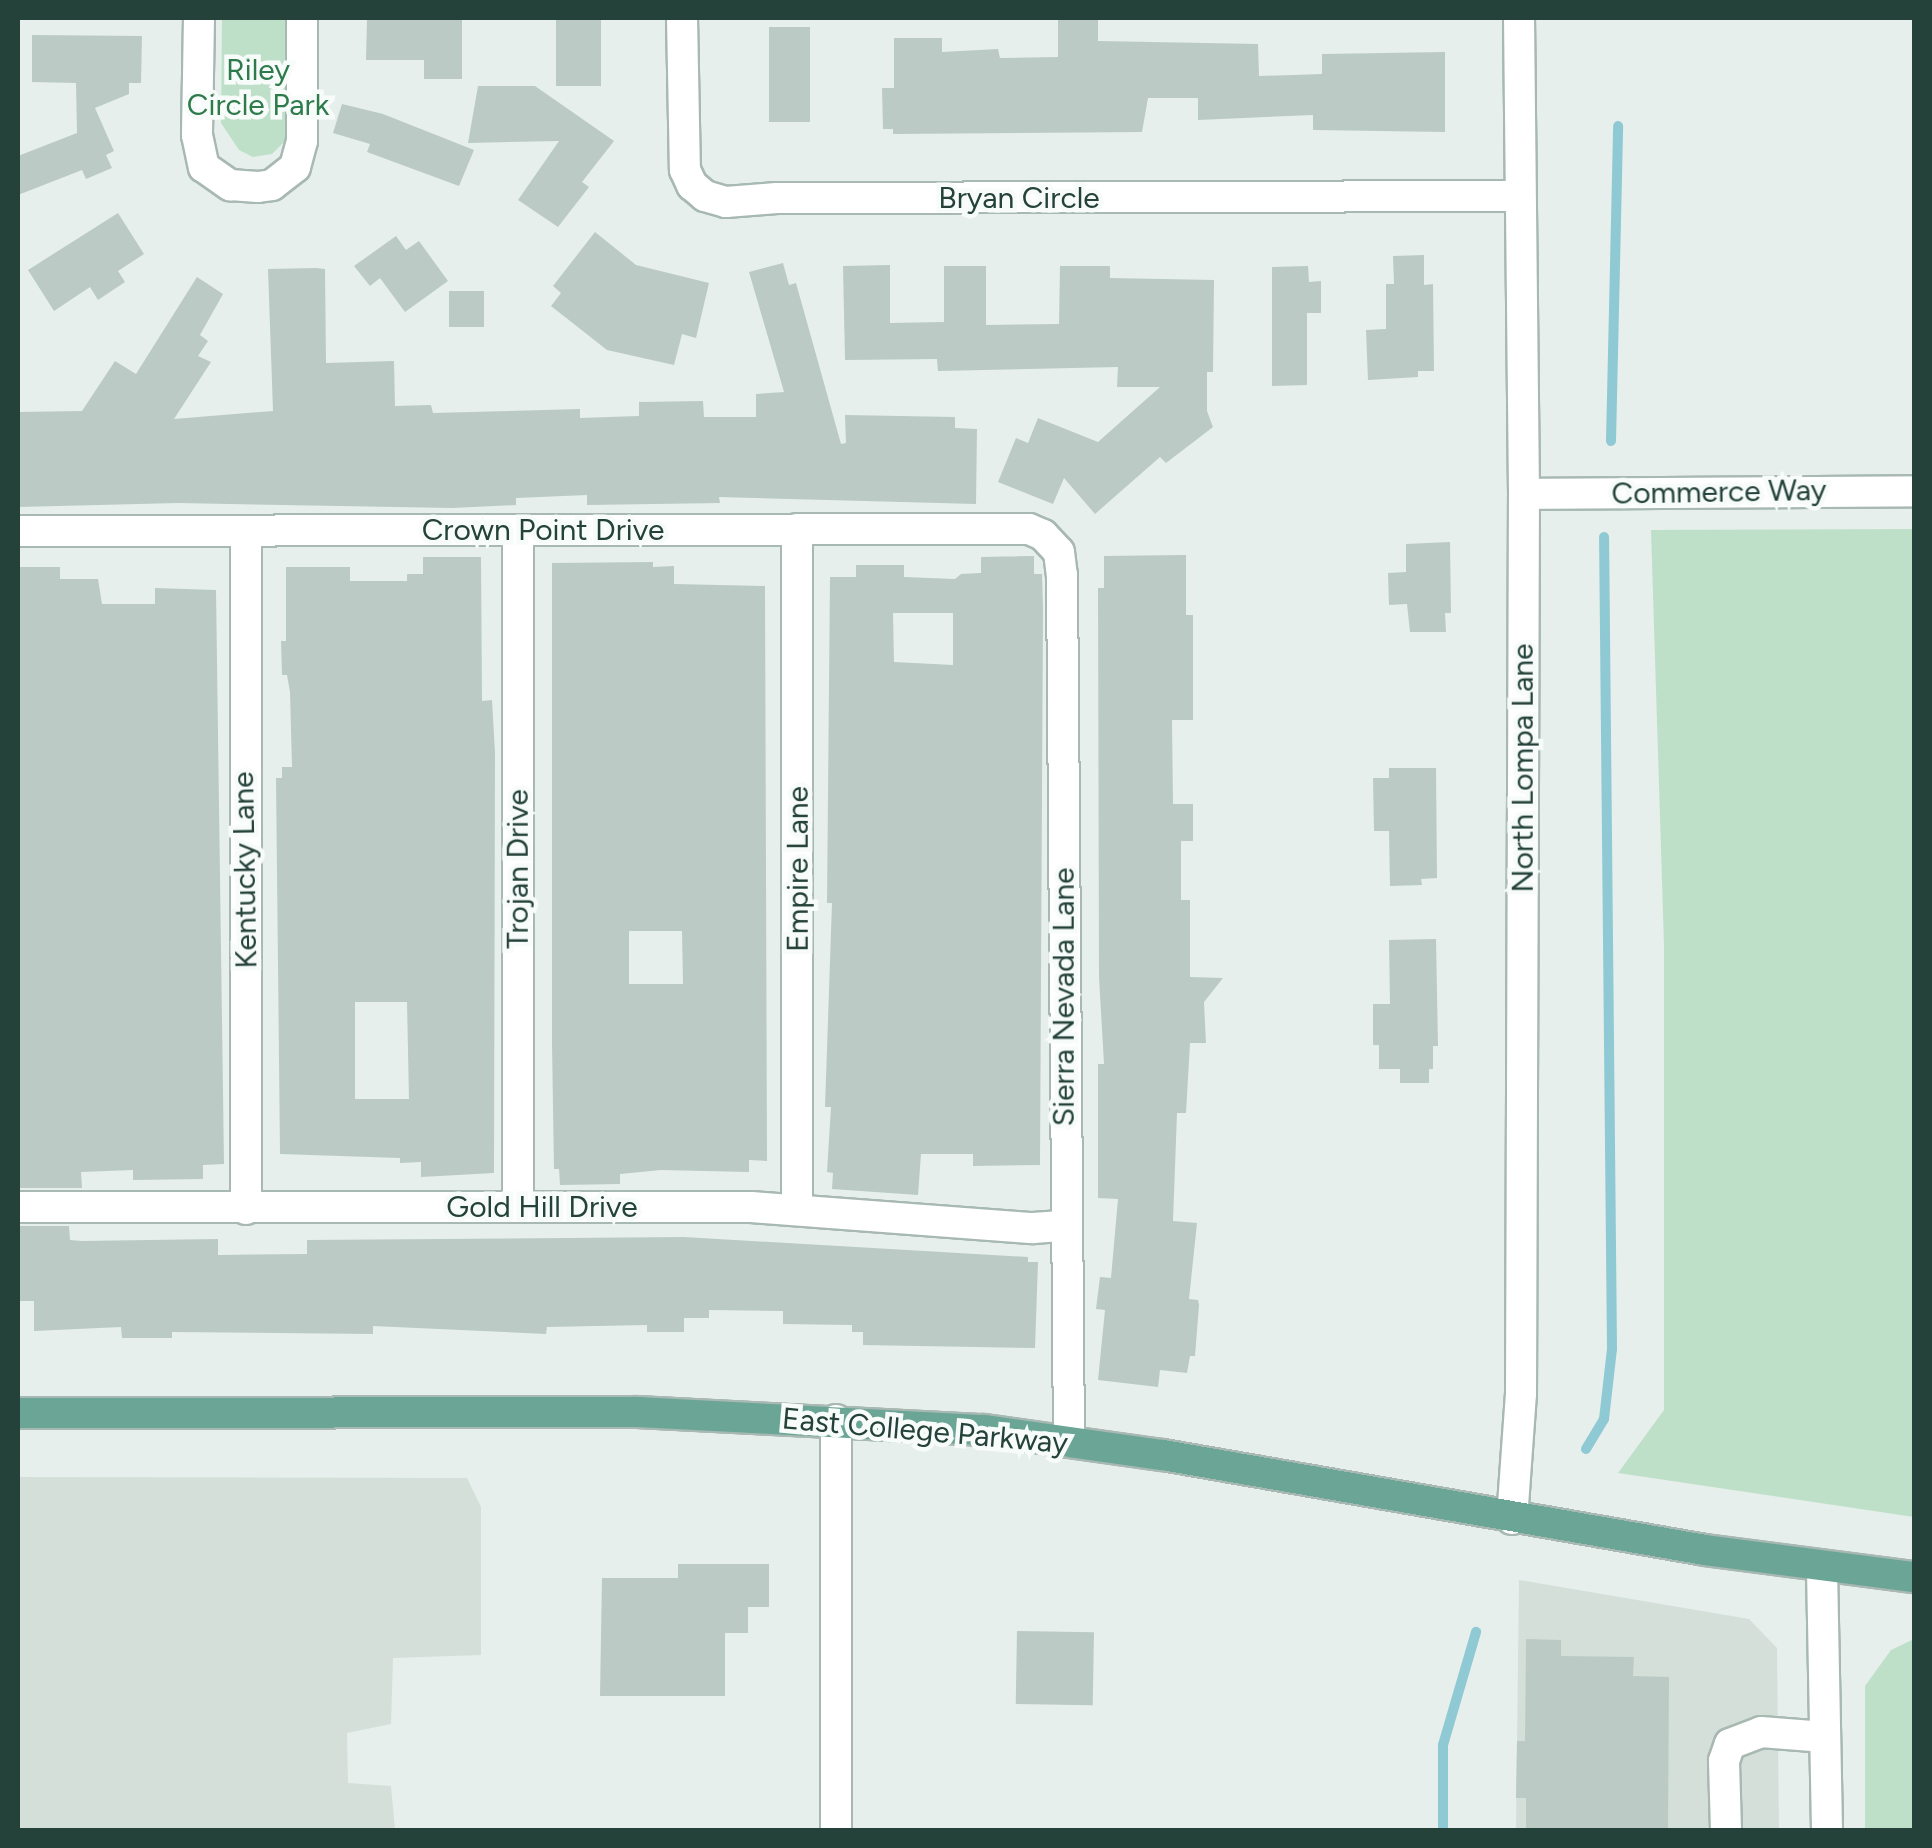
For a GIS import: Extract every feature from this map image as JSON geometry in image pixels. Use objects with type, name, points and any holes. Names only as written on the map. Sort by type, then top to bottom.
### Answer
[{"type":"main road","name":"East College Parkway","points":[[18,1414],[638,1412],[984,1430],[1822,1569],[1914,1577]]},
{"type":"street","points":[[199,18],[197,135],[204,166],[230,185],[258,188],[272,185],[295,166],[302,141],[302,18]]},
{"type":"street","name":"Bryan Circle","points":[[682,18],[685,170],[692,185],[705,196],[726,202],[777,198],[1520,196]]},
{"type":"street","name":"North Lompa Lane","points":[[1512,1519],[1521,1394],[1524,494],[1518,18]]},
{"type":"street","name":"Commerce Way","points":[[1524,494],[1914,490]]},
{"type":"street","name":"Empire Lane","points":[[797,529],[797,1209]]},
{"type":"street","name":"Crown Point Drive","points":[[18,531],[1029,529],[1043,535],[1059,552]]},
{"type":"street","name":"Kentucky Lane","points":[[246,531],[246,1209]]},
{"type":"street","name":"Trojan Drive","points":[[518,531],[518,1206]]},
{"type":"street","name":"Sierra Nevada Lane","points":[[1059,552],[1069,1442]]},
{"type":"street","name":"Gold Hill Drive","points":[[18,1207],[797,1209],[1033,1228],[1066,1226]]},
{"type":"street","points":[[836,1420],[836,1830]]},
{"type":"street","points":[[1822,1569],[1827,1830]]},
{"type":"street","points":[[1726,1830],[1724,1761],[1730,1744],[1760,1732],[1826,1737]]},
{"type":"shaded area","points":[[18,1477],[467,1478],[481,1507],[481,1655],[393,1658],[391,1724],[347,1733],[348,1783],[391,1786],[395,1830],[18,1830]]},
{"type":"shaded area","points":[[1519,1580],[1749,1619],[1777,1648],[1779,1830],[1516,1830]]},
{"type":"green space","name":"Riley Circle Park","points":[[222,18],[295,18],[296,130],[272,154],[253,157],[239,150],[221,123]]},
{"type":"green space","points":[[1914,529],[1914,1517],[1618,1473],[1664,1410],[1664,945],[1651,530]]},
{"type":"green space","points":[[1914,1639],[1914,1830],[1865,1830],[1865,1686],[1891,1650]]},
{"type":"building","points":[[367,18],[462,19],[462,79],[424,79],[424,60],[366,60]]},
{"type":"building","points":[[556,18],[601,18],[601,86],[556,86]]},
{"type":"building","points":[[1058,19],[1098,19],[1098,41],[1258,44],[1259,76],[1322,74],[1322,54],[1445,52],[1445,132],[1313,130],[1313,115],[1198,120],[1198,98],[1148,98],[1142,132],[893,134],[893,129],[883,129],[882,88],[894,88],[894,38],[942,38],[942,52],[998,49],[1000,58],[1058,57]]},
{"type":"building","points":[[769,27],[810,27],[810,122],[769,122]]},
{"type":"building","points":[[32,35],[142,36],[141,83],[129,83],[129,94],[95,108],[114,151],[106,155],[112,168],[86,179],[82,170],[18,195],[18,156],[77,133],[76,83],[32,82]]},
{"type":"building","points":[[478,86],[535,86],[614,141],[582,182],[589,187],[558,227],[518,200],[559,141],[468,143]]},
{"type":"building","points":[[342,104],[383,114],[474,150],[459,186],[367,152],[370,144],[333,133]]},
{"type":"building","points":[[118,213],[144,254],[118,271],[125,282],[98,300],[90,287],[54,311],[28,270]]},
{"type":"building","points":[[595,232],[636,265],[709,283],[696,338],[682,334],[674,365],[607,350],[551,306],[561,293],[553,286]]},
{"type":"building","points":[[396,236],[406,250],[419,241],[448,281],[405,312],[380,278],[370,286],[354,266]]},
{"type":"building","points":[[1424,255],[1424,285],[1433,284],[1434,371],[1418,371],[1418,377],[1368,380],[1366,330],[1386,329],[1386,284],[1394,284],[1393,256]]},
{"type":"building","points":[[783,263],[789,285],[796,283],[841,444],[846,443],[845,415],[955,417],[955,428],[977,429],[976,504],[719,497],[720,503],[587,505],[587,495],[516,498],[516,505],[452,508],[178,503],[18,507],[18,412],[82,411],[115,361],[136,374],[197,277],[223,294],[200,335],[208,341],[198,356],[211,362],[174,419],[273,411],[268,269],[316,268],[325,269],[326,363],[394,361],[395,406],[431,405],[433,413],[580,409],[580,418],[639,416],[639,402],[703,401],[704,417],[756,417],[756,394],[784,392],[749,272]]},
{"type":"building","points":[[890,265],[890,323],[944,322],[944,266],[986,266],[986,325],[1059,324],[1060,266],[1110,266],[1110,278],[1214,280],[1213,372],[1207,372],[1207,411],[1213,427],[1166,463],[1160,457],[1095,514],[1064,478],[1053,504],[998,482],[1016,438],[1028,443],[1038,418],[1098,442],[1160,387],[1117,387],[1118,367],[938,371],[937,359],[845,360],[843,266]]},
{"type":"building","points":[[1308,266],[1309,282],[1321,281],[1321,313],[1307,313],[1307,385],[1272,386],[1272,267]]},
{"type":"building","points":[[449,291],[484,291],[484,327],[449,327]]},
{"type":"building","points":[[1450,542],[1451,613],[1445,613],[1446,632],[1410,632],[1407,604],[1389,605],[1388,573],[1406,572],[1406,544]]},
{"type":"building","points":[[1186,555],[1186,615],[1193,615],[1193,720],[1172,720],[1173,804],[1193,804],[1193,841],[1181,841],[1181,900],[1190,900],[1190,977],[1223,978],[1204,1002],[1206,1043],[1190,1043],[1186,1113],[1177,1113],[1173,1221],[1197,1223],[1189,1299],[1198,1300],[1199,1305],[1195,1356],[1190,1356],[1187,1373],[1160,1370],[1158,1387],[1098,1380],[1105,1310],[1096,1309],[1100,1277],[1111,1278],[1118,1199],[1098,1198],[1098,1064],[1104,1064],[1099,977],[1098,588],[1104,588],[1104,556]]},
{"type":"building","points":[[1034,556],[1034,574],[1042,574],[1040,1165],[973,1166],[973,1154],[921,1154],[918,1195],[832,1189],[833,1173],[827,1172],[831,1107],[825,1107],[832,903],[827,903],[830,577],[856,577],[856,565],[904,565],[904,577],[955,579],[961,574],[981,573],[981,557]],"holes":[[[893,613],[953,613],[953,665],[894,662]]]},
{"type":"building","points":[[423,557],[481,557],[482,701],[492,700],[495,753],[494,1173],[421,1177],[421,1162],[400,1163],[400,1158],[280,1154],[276,778],[282,778],[282,767],[292,767],[290,692],[287,675],[282,675],[286,567],[350,567],[350,581],[407,581],[407,574],[423,574]],"holes":[[[355,1002],[407,1002],[409,1099],[355,1099]]]},
{"type":"building","points":[[653,562],[653,567],[674,566],[674,584],[765,586],[767,1161],[749,1160],[749,1172],[661,1170],[620,1174],[620,1184],[560,1185],[559,1169],[554,1169],[552,563]],"holes":[[[629,931],[682,931],[683,984],[629,984]]]},
{"type":"building","points":[[18,567],[60,567],[60,579],[98,579],[102,604],[155,604],[155,588],[216,590],[224,1164],[203,1165],[203,1179],[133,1180],[133,1170],[81,1172],[82,1188],[18,1188]]},
{"type":"building","points":[[1389,768],[1436,768],[1437,878],[1421,879],[1422,885],[1390,886],[1389,831],[1374,831],[1373,778],[1389,778]]},
{"type":"building","points":[[1436,939],[1438,1046],[1433,1046],[1433,1069],[1429,1069],[1429,1083],[1400,1083],[1400,1069],[1379,1069],[1379,1045],[1373,1045],[1373,1004],[1390,1004],[1389,940]]},
{"type":"building","points":[[18,1226],[69,1226],[70,1240],[82,1241],[218,1239],[218,1255],[307,1254],[307,1240],[684,1237],[1028,1257],[1028,1262],[1038,1262],[1035,1348],[863,1345],[863,1332],[852,1332],[852,1325],[783,1324],[783,1311],[709,1310],[709,1318],[684,1318],[684,1332],[647,1332],[647,1325],[547,1327],[546,1334],[373,1326],[373,1334],[172,1332],[172,1338],[122,1338],[121,1327],[34,1331],[34,1301],[18,1301]]},
{"type":"building","points":[[678,1564],[769,1564],[769,1607],[748,1607],[748,1633],[725,1633],[725,1696],[600,1696],[602,1578],[678,1578]]},
{"type":"building","points":[[1017,1631],[1094,1632],[1093,1705],[1016,1704]]},
{"type":"building","points":[[1526,1639],[1561,1640],[1561,1656],[1634,1657],[1633,1676],[1669,1677],[1668,1830],[1526,1830],[1526,1798],[1516,1798],[1517,1741],[1525,1741]]},
{"type":"waterway","points":[[1611,441],[1618,126]]},
{"type":"waterway","points":[[1586,1449],[1604,1419],[1612,1349],[1604,537]]},
{"type":"waterway","points":[[1443,1830],[1443,1745],[1476,1632]]}]
